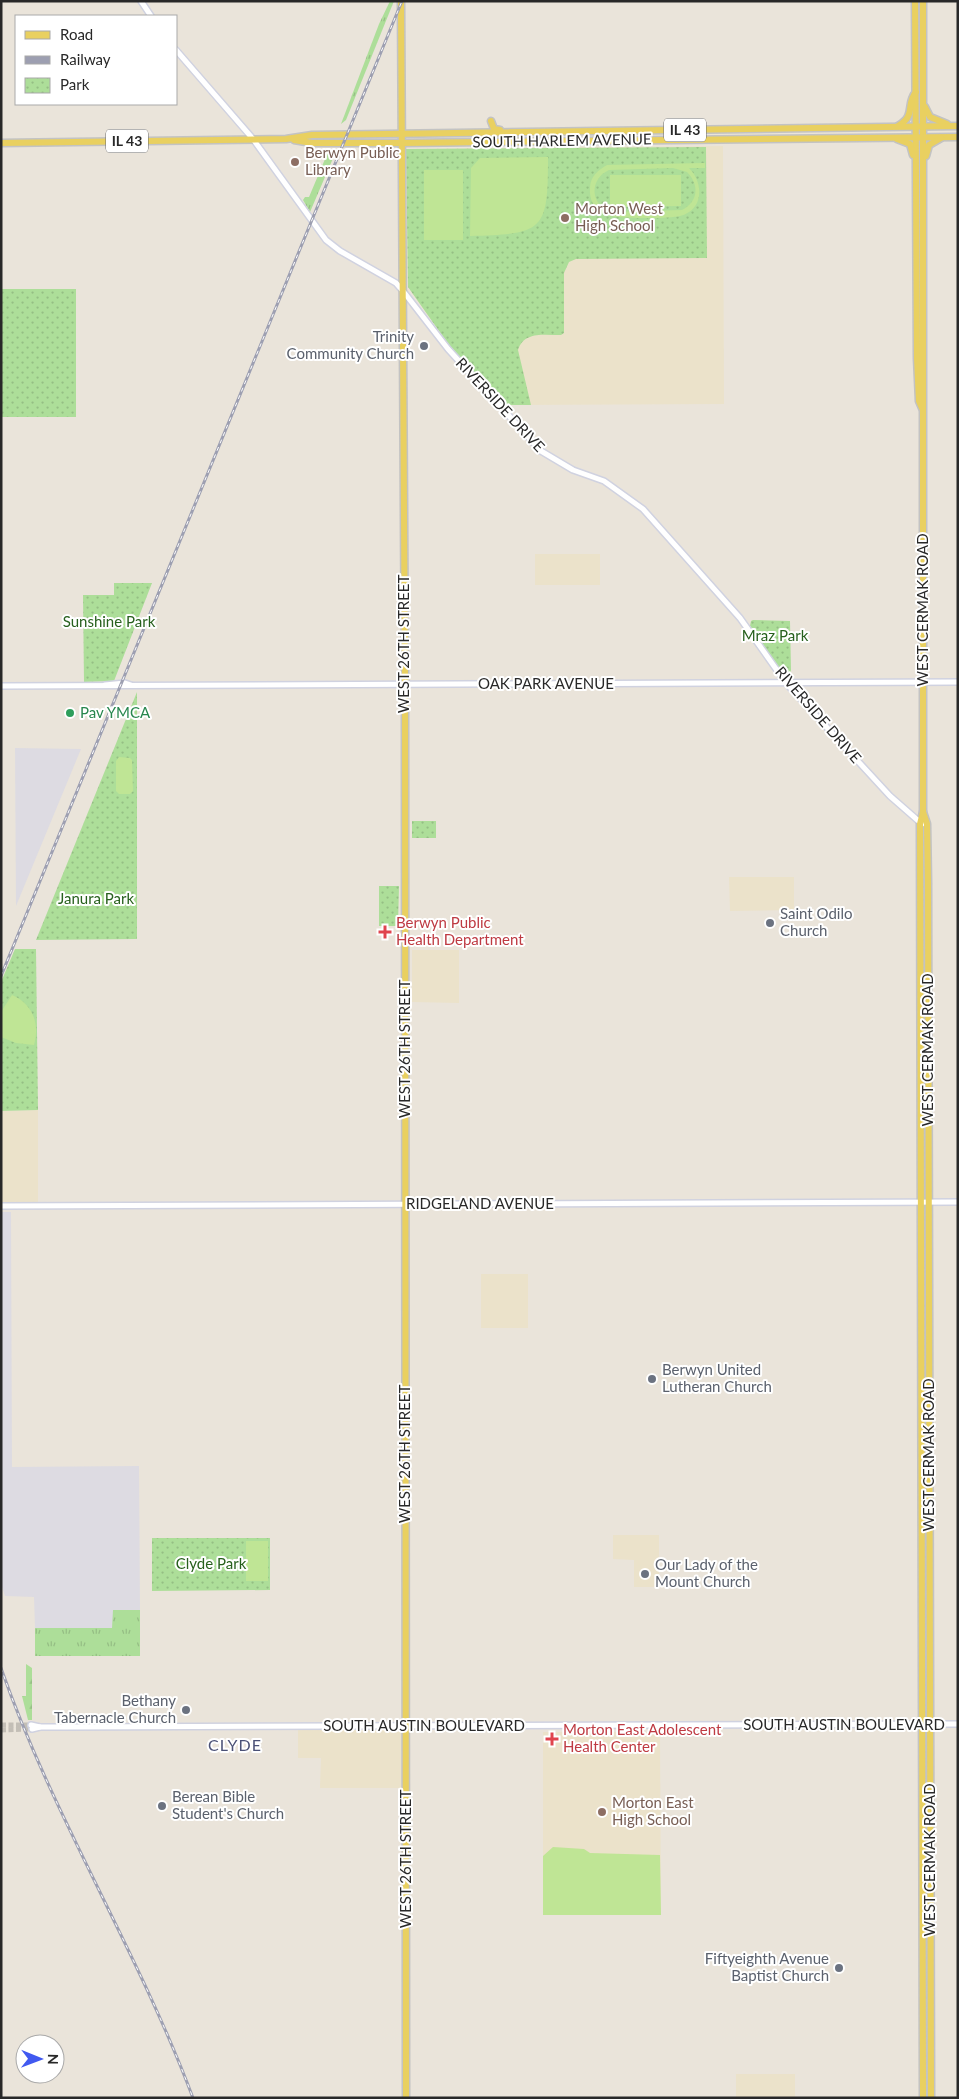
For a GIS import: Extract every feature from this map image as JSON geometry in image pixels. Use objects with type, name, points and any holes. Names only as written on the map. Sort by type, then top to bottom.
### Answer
[{"type":"main road","name":"WEST 26TH STREET","points":[[401,1],[405,685],[406,2098]]},
{"type":"main road","points":[[916,1],[916,92],[920,126]]},
{"type":"main road","points":[[920,126],[923,99],[923,1]]},
{"type":"main road","points":[[897,127],[908,120],[911,98],[916,92]]},
{"type":"main road","points":[[923,99],[930,117],[942,123],[957,126]]},
{"type":"main road","points":[[471,134],[481,132],[487,128],[490,120],[494,129],[514,130],[521,133]]},
{"type":"main road","name":"WEST CERMAK ROAD","points":[[920,126],[917,358],[919,401],[922,408],[923,824],[921,1202],[930,2098]]},
{"type":"main road","name":"SOUTH HARLEM AVENUE","points":[[1,142],[286,139],[312,135],[957,126]]},
{"type":"main road","points":[[920,168],[929,145],[942,137]]},
{"type":"main road","name":"SOUTH HARLEM AVENUE","points":[[286,139],[312,143],[401,143],[958,137]]},
{"type":"main road","points":[[893,138],[910,144],[920,168]]},
{"type":"main road","name":"WEST CERMAK ROAD","points":[[923,824],[929,1202],[923,2098]]},
{"type":"street","points":[[141,1],[151,15]]},
{"type":"street","name":"RIVERSIDE DRIVE","points":[[178,52],[253,139],[326,240],[340,251],[396,283],[448,349],[541,451],[572,470],[604,481],[643,509],[740,618],[786,683],[890,796],[923,824]]},
{"type":"street","name":"OAK PARK AVENUE","points":[[1,686],[102,686],[118,683],[134,686],[958,682]]},
{"type":"street","name":"RIDGELAND AVENUE","points":[[1,1206],[958,1202]]},
{"type":"street","name":"SOUTH AUSTIN BOULEVARD","points":[[32,1727],[958,1724]]},
{"type":"shaded area","name":"Morton West High School","points":[[723,146],[724,404],[503,405],[451,348],[408,287],[406,149]]},
{"type":"shaded area","points":[[535,554],[600,554],[600,585],[535,585]]},
{"type":"shaded area","points":[[15,748],[81,749],[16,906]]},
{"type":"shaded area","points":[[729,877],[794,877],[794,910],[730,911]]},
{"type":"shaded area","points":[[412,950],[459,950],[459,1003],[412,1002]]},
{"type":"shaded area","points":[[38,1110],[38,1202],[1,1202],[1,1111]]},
{"type":"shaded area","points":[[1,1212],[11,1212],[12,1467],[139,1466],[140,1610],[113,1610],[113,1628],[35,1628],[34,1597],[5,1596],[1,1584]]},
{"type":"shaded area","points":[[481,1274],[528,1274],[528,1328],[481,1328]]},
{"type":"shaded area","points":[[613,1535],[659,1535],[659,1587],[634,1587],[634,1560],[613,1559]]},
{"type":"shaded area","points":[[401,1729],[401,1788],[320,1788],[321,1758],[298,1758],[298,1730]]},
{"type":"shaded area","name":"Morton East High School","points":[[543,1732],[660,1732],[661,1915],[543,1915]]},
{"type":"shaded area","points":[[736,2074],[795,2074],[795,2098],[736,2098]]},
{"type":"green space","points":[[390,1],[394,1],[346,120],[341,124],[379,24]]},
{"type":"green space","name":"Morton West High School","points":[[706,147],[707,258],[576,259],[569,262],[564,273],[564,333],[561,335],[535,335],[525,340],[518,350],[531,405],[503,405],[451,348],[408,287],[406,149]]},
{"type":"green space","points":[[325,149],[337,149],[310,212],[303,200],[305,197],[309,197],[328,152]]},
{"type":"green space","points":[[548,157],[546,200],[543,214],[537,223],[527,230],[513,233],[470,236],[471,168],[480,158]]},
{"type":"green space","points":[[705,163],[705,168],[689,168],[697,181],[699,195],[694,208],[688,213],[665,218],[641,218],[608,216],[600,212],[591,200],[591,180],[607,165]],"holes":[[[673,168],[687,172],[694,182],[695,193],[691,203],[682,210],[611,212],[604,209],[596,198],[595,185],[602,174],[609,170]]]},
{"type":"green space","points":[[424,170],[463,170],[463,240],[424,240]]},
{"type":"green space","points":[[610,175],[681,175],[681,206],[610,207]]},
{"type":"green space","points":[[1,289],[76,289],[76,417],[1,417]]},
{"type":"green space","name":"Sunshine Park","points":[[114,583],[152,583],[114,681],[84,682],[83,595],[114,595]]},
{"type":"green space","name":"Mraz Park","points":[[753,620],[790,621],[791,670],[789,678],[778,668],[750,626]]},
{"type":"green space","name":"Janura Park","points":[[137,692],[137,939],[36,940]]},
{"type":"green space","points":[[119,757],[132,760],[133,791],[130,794],[119,794],[116,791],[116,761]]},
{"type":"green space","points":[[412,821],[436,821],[436,838],[412,838]]},
{"type":"green space","points":[[379,886],[399,886],[398,926],[379,926]]},
{"type":"green space","points":[[15,949],[36,949],[38,1110],[1,1111],[1,982]]},
{"type":"green space","points":[[12,995],[30,1009],[36,1030],[34,1045],[16,1043],[1,1037],[1,1012]]},
{"type":"green space","name":"Clyde Park","points":[[152,1538],[270,1538],[270,1590],[152,1591]]},
{"type":"green space","points":[[246,1541],[268,1541],[268,1581],[246,1581]]},
{"type":"green space","points":[[113,1610],[140,1610],[140,1656],[35,1656],[35,1628],[112,1628]]},
{"type":"green space","points":[[26,1664],[32,1668],[32,1720],[28,1720],[22,1696],[26,1696]]},
{"type":"green space","points":[[553,1847],[584,1849],[590,1853],[660,1855],[661,1915],[543,1915],[543,1856]]},
{"type":"tunnel","points":[[1,1725],[31,1725]]},
{"type":"tunnel","points":[[1,1730],[32,1729]]},
{"type":"railway","points":[[1,976],[402,1]]},
{"type":"railway","points":[[1,1668],[45,1777],[147,1990],[193,2098]]},
{"type":"place","name":"Berwyn Public Library","points":[[295,162]]},
{"type":"place","name":"Morton West High School","points":[[565,218]]},
{"type":"place","name":"Trinity Community Church","points":[[424,346]]},
{"type":"place","name":"Pav YMCA","points":[[70,713]]},
{"type":"place","name":"Saint Odilo Church","points":[[770,923]]},
{"type":"place","name":"Berwyn Public Health Department","points":[[385,932]]},
{"type":"place","name":"Berwyn United Lutheran Church","points":[[652,1379]]},
{"type":"place","name":"Our Lady of the Mount Church","points":[[645,1574]]},
{"type":"place","name":"Bethany Tabernacle Church","points":[[186,1710]]},
{"type":"place","name":"Morton East Adolescent Health Center","points":[[552,1739]]},
{"type":"place","name":"Berean Bible Student's Church","points":[[162,1806]]},
{"type":"place","name":"Morton East High School","points":[[602,1812]]},
{"type":"place","name":"Fiftyeighth Avenue Baptist Church","points":[[839,1968]]},
{"type":"district","name":"CLYDE","points":[[235,1745]]}]
